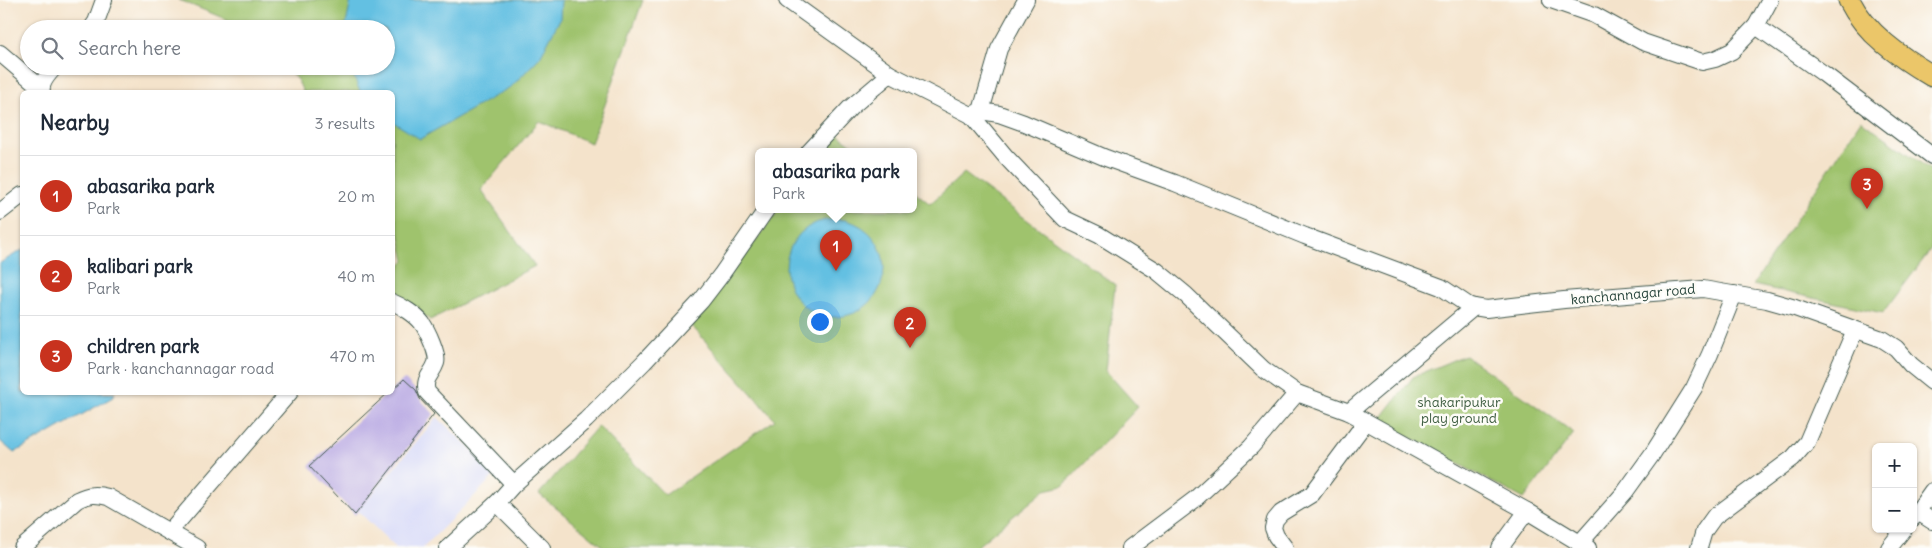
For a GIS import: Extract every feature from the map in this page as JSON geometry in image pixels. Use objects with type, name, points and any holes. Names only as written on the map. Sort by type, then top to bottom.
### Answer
[{"type":"main road","points":[[1849,0],[1857,16],[1901,58],[1932,76]]},
{"type":"street","points":[[97,20],[104,0]]},
{"type":"street","points":[[787,0],[890,74],[976,113],[999,114],[1024,123],[1106,158],[1175,183],[1305,236],[1441,286],[1468,305],[1474,307]]},
{"type":"street","points":[[976,113],[999,49],[1026,0]]},
{"type":"street","points":[[1551,0],[1581,4],[1594,15],[1644,42],[1702,62],[1715,59],[1732,50],[1756,26],[1770,0]]},
{"type":"street","points":[[1756,26],[1824,74],[1932,156]]},
{"type":"street","points":[[0,53],[20,71]]},
{"type":"street","points":[[813,148],[850,108],[890,74]]},
{"type":"street","points":[[24,75],[41,90],[48,75]]},
{"type":"street","points":[[976,113],[1006,157],[1065,219],[1099,235],[1157,271],[1186,295],[1264,369],[1297,393],[1349,412],[1527,511],[1583,546],[1653,453],[1694,388],[1734,294]]},
{"type":"street","points":[[0,212],[20,197]]},
{"type":"street","points":[[448,548],[497,503],[514,484],[586,420],[644,362],[700,301],[721,275],[764,213]]},
{"type":"street","name":"kanchannagar road","points":[[1474,307],[1486,309],[1564,300],[1703,289],[1734,294],[1795,308],[1882,339],[1896,348],[1921,374],[1932,382]]},
{"type":"street","points":[[395,304],[421,322],[437,356],[437,362],[426,378],[426,392],[514,484]]},
{"type":"street","points":[[1349,412],[1474,307]]},
{"type":"street","points":[[1699,548],[1704,531],[1714,517],[1793,458],[1808,442],[1855,330]]},
{"type":"street","points":[[1130,548],[1194,500],[1250,447],[1297,393]]},
{"type":"street","points":[[170,531],[287,395]]},
{"type":"street","points":[[1285,548],[1276,536],[1273,528],[1275,520],[1282,513],[1312,494],[1365,422]]},
{"type":"street","points":[[1917,514],[1932,491]]},
{"type":"street","points":[[22,548],[77,500],[95,494],[108,497],[197,548]]},
{"type":"street","points":[[497,503],[542,548]]},
{"type":"street","points":[[1500,548],[1527,511]]},
{"type":"street","points":[[1917,515],[1932,520]]},
{"type":"street","points":[[1889,548],[1901,533]]},
{"type":"shaded area","points":[[437,417],[497,473],[423,548],[396,548],[358,511]]},
{"type":"green space","points":[[179,0],[643,0],[591,143],[539,121],[481,190],[535,266],[430,320],[395,293],[395,271],[405,261],[395,219],[395,90],[302,90],[293,75],[395,75],[395,20],[228,20]]},
{"type":"green space","points":[[1861,120],[1932,171],[1932,248],[1883,313],[1753,285]]},
{"type":"green space","points":[[837,134],[856,148],[826,148]]},
{"type":"green space","points":[[964,173],[1115,285],[1106,371],[1138,407],[1063,486],[1045,490],[975,548],[605,548],[539,494],[598,426],[665,495],[775,420],[691,325],[777,213],[917,213],[917,193],[930,204]]},
{"type":"green space","name":"shakaripukur play ground","points":[[1465,355],[1574,433],[1524,499],[1379,421],[1413,377]]},
{"type":"water","points":[[351,0],[561,0],[560,19],[540,57],[512,86],[420,139],[395,123],[395,90],[359,90],[353,75],[395,75],[395,20],[347,20]]},
{"type":"water","points":[[835,219],[854,223],[870,233],[880,249],[884,268],[880,287],[870,303],[854,313],[835,317],[816,313],[800,303],[790,287],[786,268],[790,249],[800,233],[816,223]]},
{"type":"water","points":[[20,251],[20,395],[114,395],[14,453],[0,441],[0,263]]},
{"type":"building","points":[[404,379],[416,390],[420,399],[434,414],[355,515],[309,466],[386,395],[395,395],[395,387]]},
{"type":"place","name":"children park","points":[[1867,209]]},
{"type":"place","name":"abasarika park","points":[[836,271]]},
{"type":"place","name":"kalibari park","points":[[910,348]]}]
